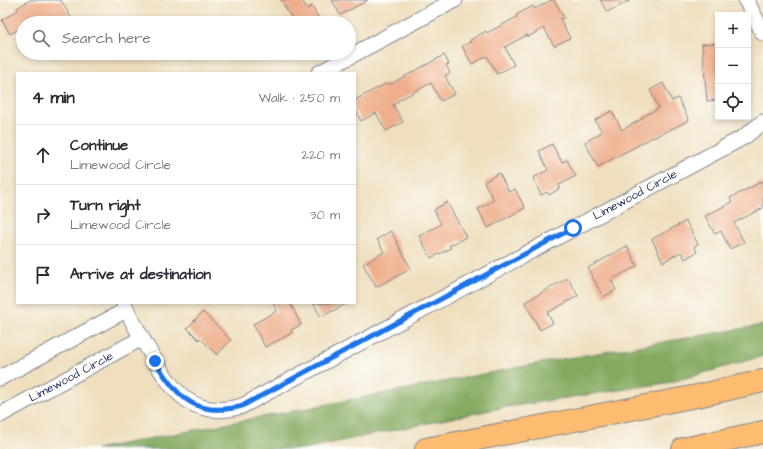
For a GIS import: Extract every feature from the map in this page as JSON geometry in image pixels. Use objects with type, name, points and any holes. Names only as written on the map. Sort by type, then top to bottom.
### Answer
[{"type":"highway","points":[[426,449],[763,381]]},
{"type":"highway","points":[[683,449],[763,432]]},
{"type":"street","points":[[356,53],[455,0]]},
{"type":"street","points":[[746,0],[763,33]]},
{"type":"street","points":[[321,72],[343,60]]},
{"type":"street","name":"Limewood Circle","points":[[0,378],[125,306],[168,381],[184,398],[203,408],[228,410],[242,406],[744,137],[763,122]]},
{"type":"street","name":"Limewood Circle","points":[[0,415],[142,338]]},
{"type":"green space","points":[[763,325],[763,356],[672,382],[500,408],[303,449],[96,449],[551,361]]},
{"type":"building","points":[[30,0],[61,0],[70,16],[16,16],[16,31],[10,34],[2,20],[18,10],[17,8]]},
{"type":"building","points":[[281,0],[302,0],[307,9],[312,6],[317,16],[290,16]]},
{"type":"building","points":[[332,0],[368,0],[340,15]]},
{"type":"building","points":[[551,0],[554,0],[564,18],[560,19],[570,38],[554,46],[544,28],[505,47],[514,65],[497,74],[487,56],[472,64],[462,46],[471,42],[470,40],[486,31],[487,33],[517,17],[516,15],[533,6],[535,9]]},
{"type":"building","points":[[600,0],[631,0],[607,12]]},
{"type":"building","points":[[715,43],[715,100],[707,101],[702,44]]},
{"type":"building","points":[[444,55],[449,64],[446,65],[450,73],[445,76],[455,94],[441,101],[431,83],[397,101],[398,102],[393,105],[403,122],[386,131],[376,113],[361,121],[356,111],[356,99],[387,83],[389,85]]},
{"type":"building","points":[[663,83],[672,101],[678,98],[689,120],[653,137],[598,167],[585,142],[602,132],[595,120],[612,111],[622,130],[659,108],[650,90]]},
{"type":"building","points":[[552,144],[562,162],[567,160],[576,176],[559,185],[560,188],[549,195],[547,192],[541,195],[533,178],[548,170],[539,151]]},
{"type":"building","points":[[499,173],[509,192],[515,189],[525,208],[488,228],[478,209],[494,200],[484,182]]},
{"type":"building","points":[[763,181],[763,208],[734,223],[744,242],[730,249],[721,231],[715,234],[705,216],[732,202],[730,198]]},
{"type":"building","points":[[447,202],[466,237],[449,246],[451,248],[431,258],[419,236],[441,224],[434,210]]},
{"type":"building","points":[[686,221],[698,244],[694,246],[697,252],[685,259],[681,252],[663,262],[652,239]]},
{"type":"building","points":[[391,231],[411,269],[376,287],[363,264],[384,252],[377,239]]},
{"type":"building","points":[[627,246],[637,266],[611,280],[616,290],[603,297],[588,268]]},
{"type":"building","points":[[568,278],[578,296],[547,313],[553,323],[540,330],[525,302]]},
{"type":"building","points":[[274,304],[290,304],[301,325],[291,330],[292,333],[265,347],[253,324],[277,311]]},
{"type":"building","points":[[314,304],[346,304],[321,317]]},
{"type":"building","points":[[203,312],[231,340],[217,355],[200,338],[199,340],[187,328]]},
{"type":"route","points":[[155,361],[170,385],[192,403],[203,408],[218,410],[228,410],[242,406],[573,228]]}]
